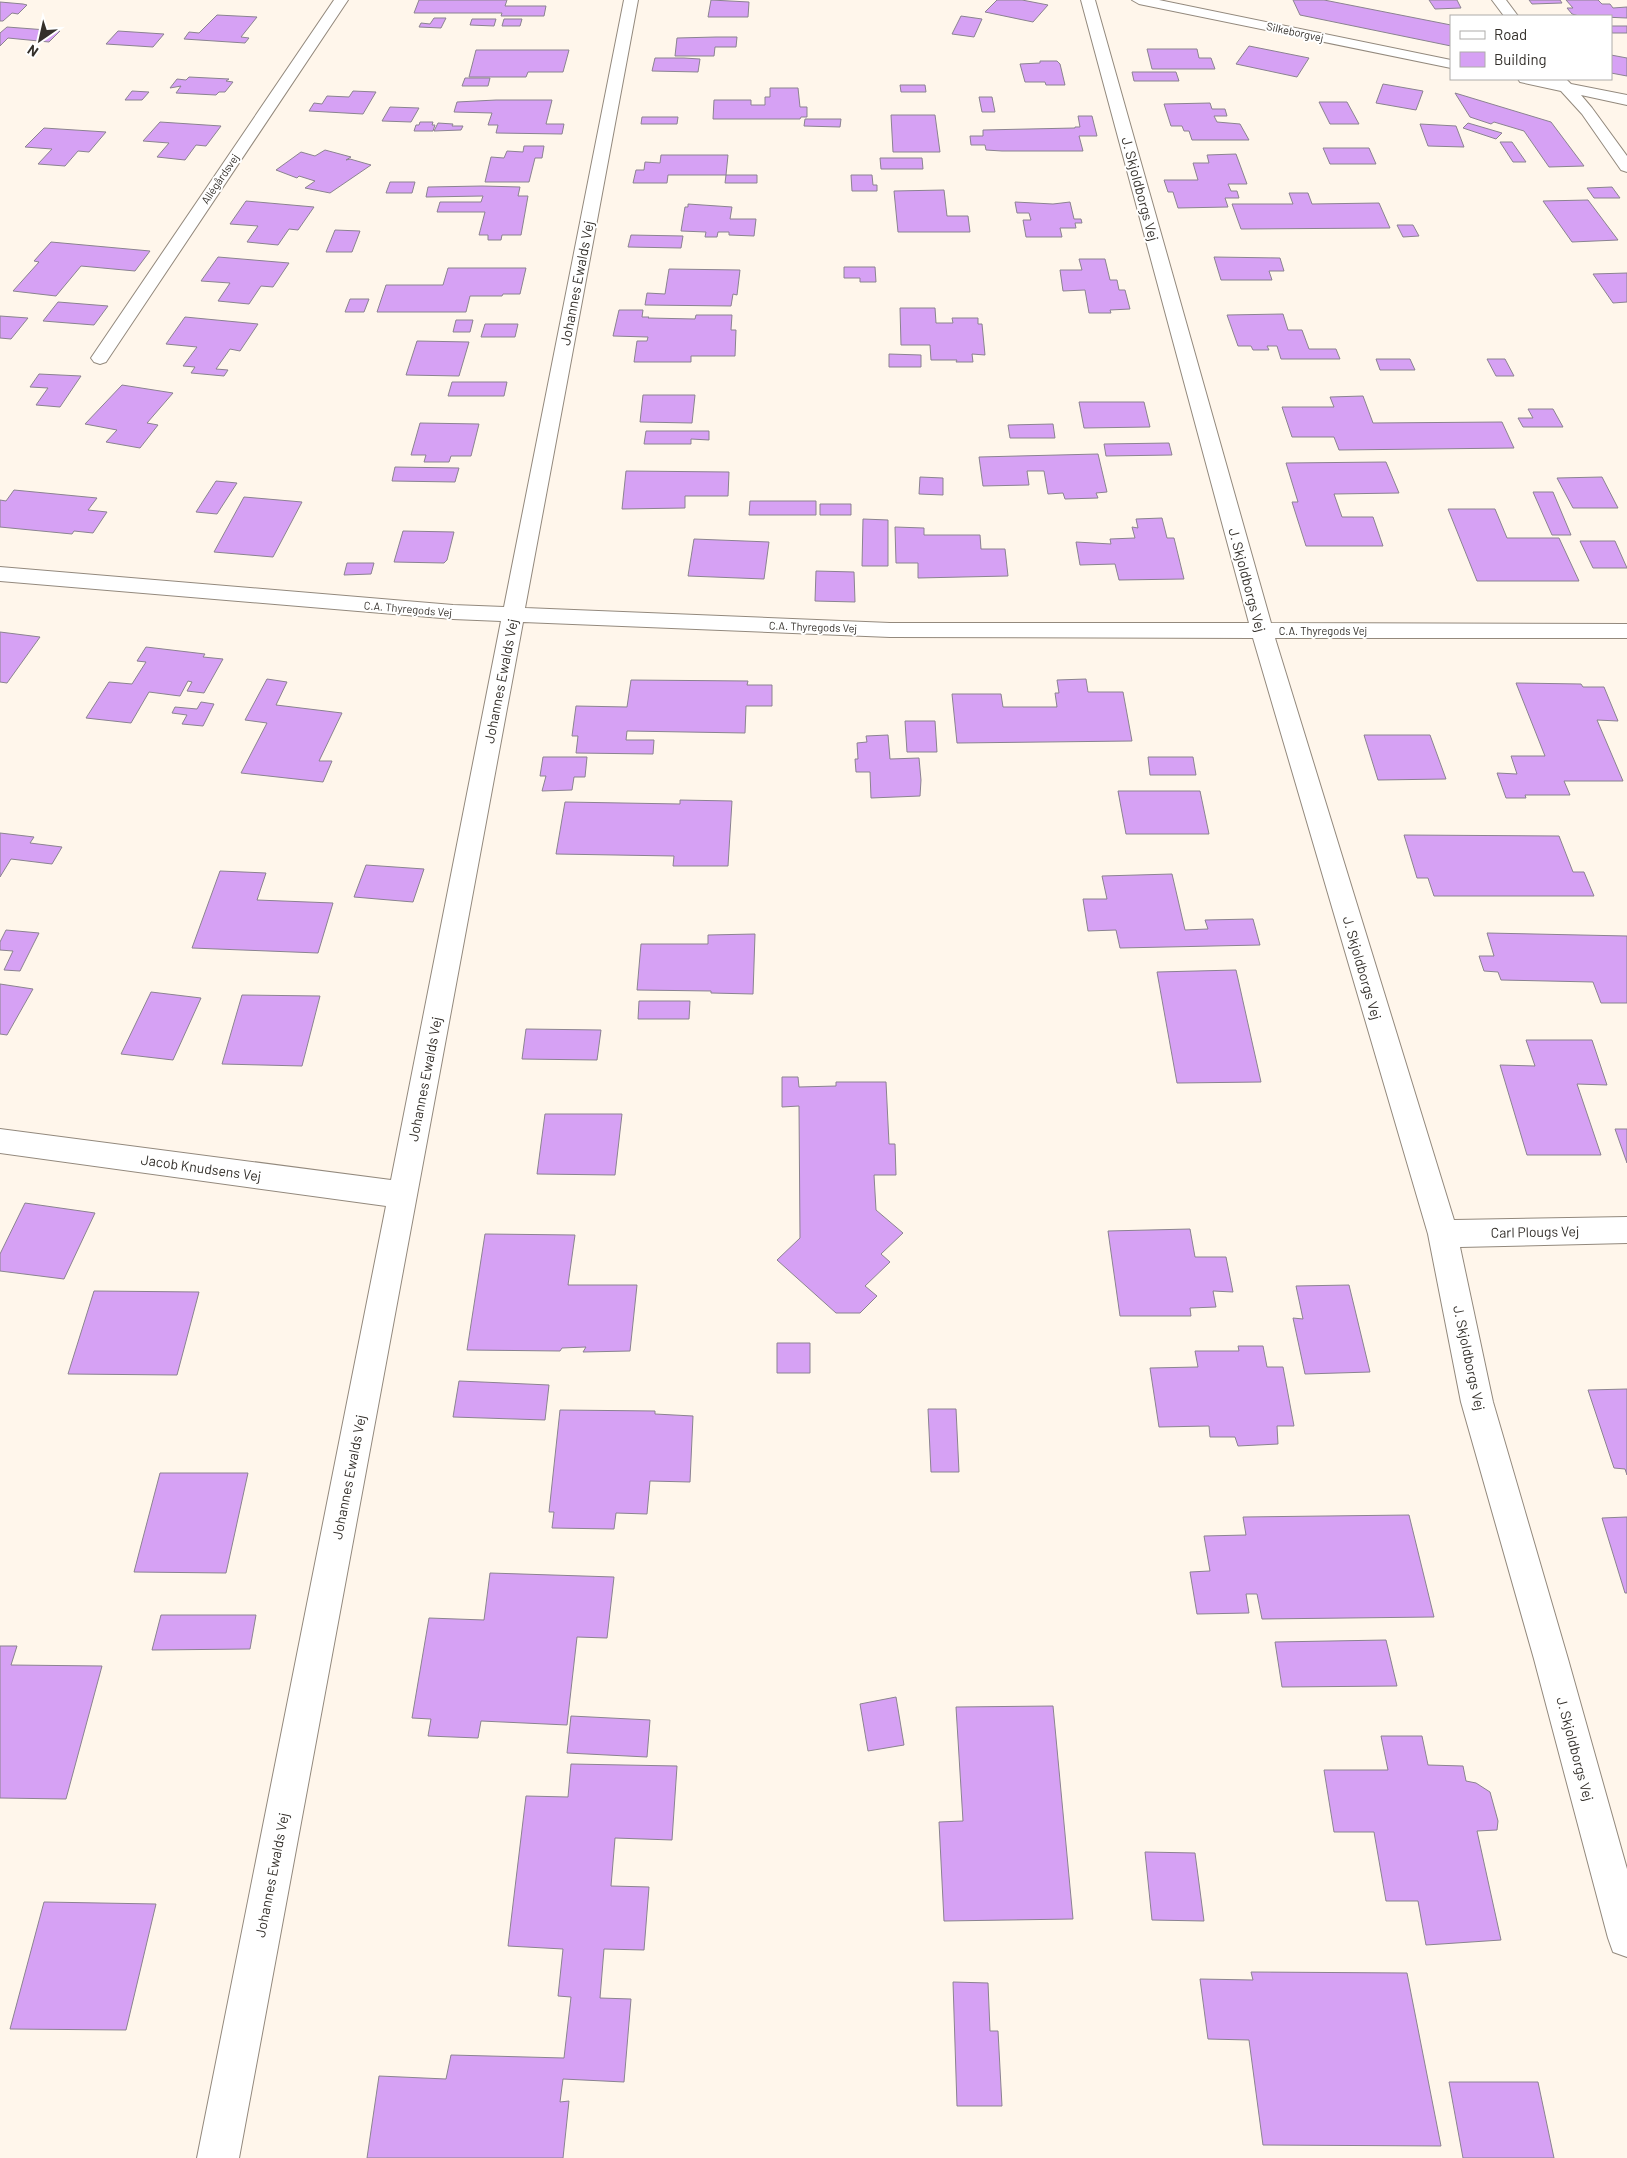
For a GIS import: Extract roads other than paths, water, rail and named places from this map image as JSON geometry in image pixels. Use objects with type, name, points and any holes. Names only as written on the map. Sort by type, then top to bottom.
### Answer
[{"type":"street","name":"Allégårdsvej","points":[[100,358],[341,0]]},
{"type":"street","name":"Johannes Ewalds Vej","points":[[218,2158],[631,0]]},
{"type":"street","name":"J. Skjoldborgs Vej","points":[[1088,0],[1262,630],[1443,1234],[1477,1402],[1551,1659],[1627,1938]]},
{"type":"street","name":"Silkeborgvej","points":[[1139,0],[1450,64]]},
{"type":"street","points":[[1498,0],[1510,15]]},
{"type":"street","points":[[1534,80],[1561,83],[1627,100]]},
{"type":"street","points":[[1561,83],[1586,111],[1627,167]]},
{"type":"street","name":"C.A. Thyregods Vej","points":[[0,574],[513,616],[890,630],[1627,631]]},
{"type":"street","name":"Jacob Knudsens Vej","points":[[0,1140],[403,1195]]},
{"type":"street","name":"Carl Plougs Vej","points":[[1443,1234],[1627,1230]]}]
